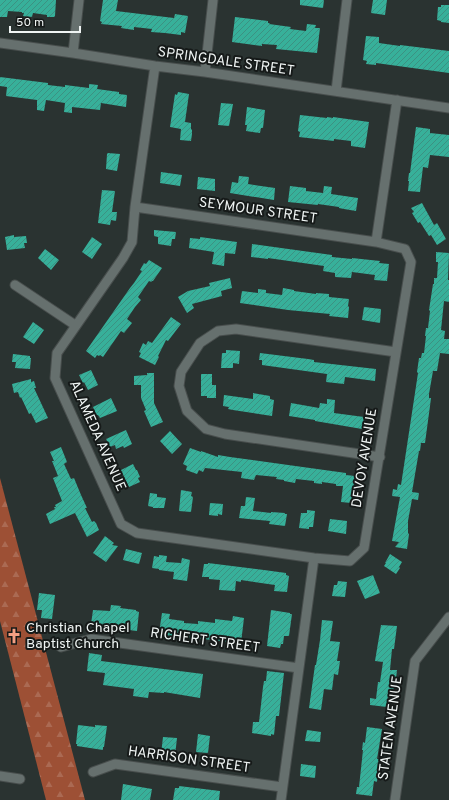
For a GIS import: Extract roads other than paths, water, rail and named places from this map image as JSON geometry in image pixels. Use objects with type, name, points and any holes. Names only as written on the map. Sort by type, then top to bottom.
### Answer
[{"type":"street","points":[[73,53],[79,0]]},
{"type":"street","points":[[205,72],[213,0]]},
{"type":"street","points":[[336,91],[347,0]]},
{"type":"street","name":"SPRINGDALE STREET","points":[[0,43],[449,108]]},
{"type":"street","name":"ALAMEDA AVENUE","points":[[155,66],[135,207],[132,242],[124,258],[57,353],[55,378],[121,524],[137,533],[314,558]]},
{"type":"street","points":[[376,242],[397,100]]},
{"type":"street","name":"SEYMOUR STREET","points":[[135,207],[376,242]]},
{"type":"street","name":"DEVOY AVENUE","points":[[314,558],[350,561],[364,548],[411,262],[405,248],[376,242]]},
{"type":"street","points":[[15,285],[76,325]]},
{"type":"street","points":[[380,457],[225,434],[206,429],[187,411],[179,386],[181,372],[200,343],[218,331],[236,329],[396,352]]},
{"type":"street","points":[[281,800],[314,558]]},
{"type":"street","name":"STATEN AVENUE","points":[[395,800],[415,660],[449,617]]},
{"type":"street","name":"RICHERT STREET","points":[[61,647],[91,639],[299,668]]},
{"type":"street","name":"HARRISON STREET","points":[[93,772],[115,764],[282,787]]},
{"type":"street","points":[[0,776],[20,779]]},
{"type":"place","name":"Christian Chapel Baptist Church","points":[[14,636]]}]
